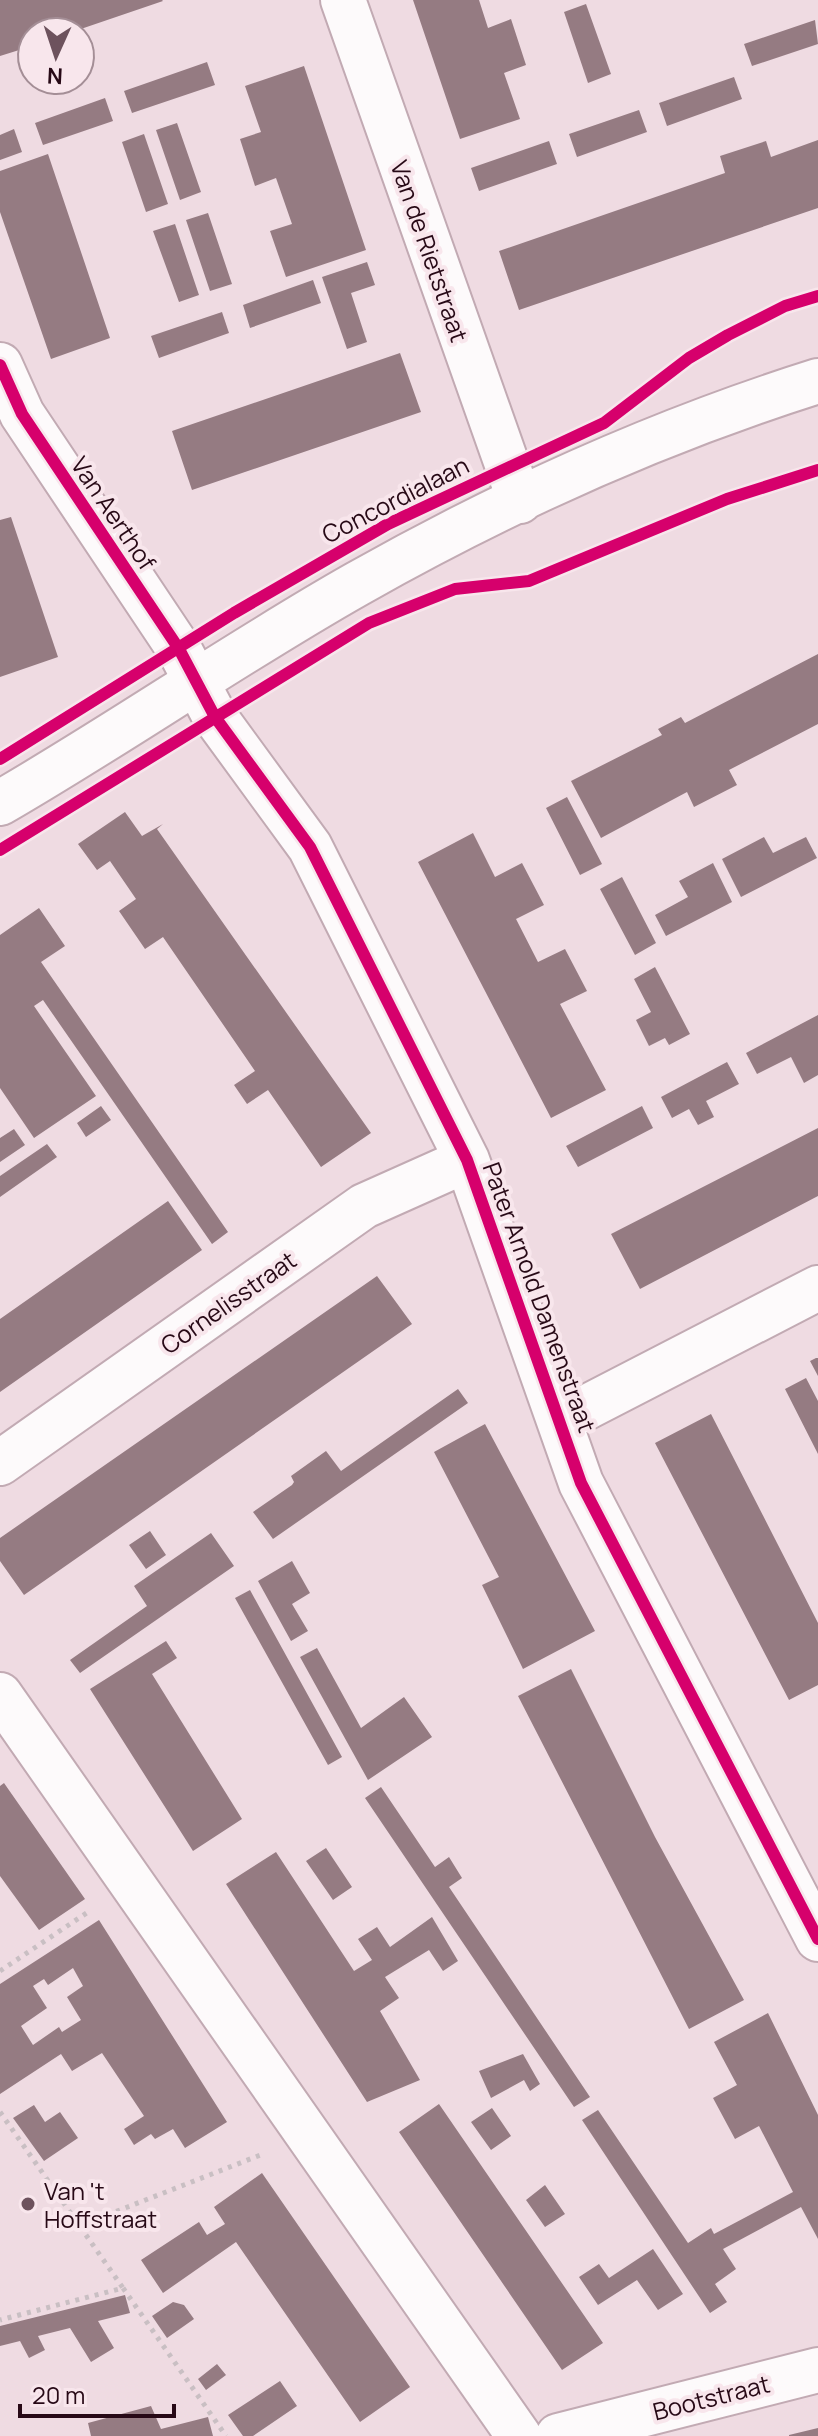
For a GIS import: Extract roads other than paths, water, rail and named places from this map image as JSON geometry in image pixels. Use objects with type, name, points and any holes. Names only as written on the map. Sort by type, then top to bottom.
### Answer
[{"type":"street","name":"Van de Rietstraat","points":[[343,0],[520,501]]},
{"type":"street","name":"Van Aerthof","points":[[0,365],[22,414],[179,649],[196,682]]},
{"type":"street","points":[[0,803],[358,583],[520,501],[690,427],[818,381]]},
{"type":"street","name":"Pater Arnold Damenstraat","points":[[196,682],[215,717],[310,847],[467,1160],[562,1420],[581,1483],[818,1939]]},
{"type":"street","name":"Cornelisstraat","points":[[0,1463],[364,1206],[467,1160]]},
{"type":"street","points":[[562,1420],[818,1288]]},
{"type":"street","points":[[0,1695],[519,2436]]},
{"type":"street","name":"Bootstraat","points":[[558,2436],[818,2370]]},
{"type":"place","name":"Van 't Hoffstraat","points":[[28,2204]]}]
